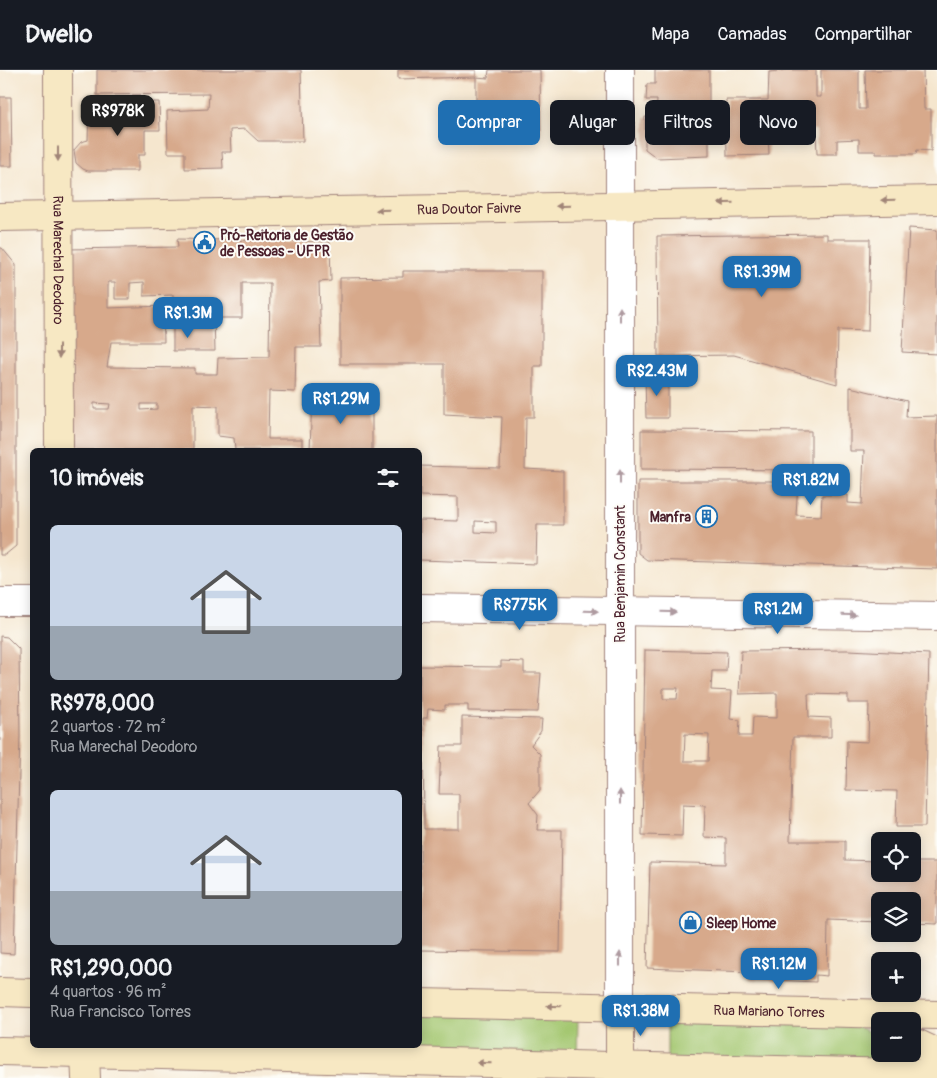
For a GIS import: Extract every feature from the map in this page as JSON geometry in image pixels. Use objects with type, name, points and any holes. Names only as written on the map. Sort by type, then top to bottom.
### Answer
[{"type":"main road","name":"Rua Marechal Deodoro","points":[[58,70],[59,448]]},
{"type":"main road","name":"Rua Doutor Faivre","points":[[0,216],[937,200]]},
{"type":"main road","points":[[0,992],[30,993]]},
{"type":"main road","name":"Rua Mariano Torres","points":[[422,1003],[937,1015]]},
{"type":"main road","name":"Rua Benjamin Constant","points":[[620,1008],[620,1072]]},
{"type":"main road","points":[[854,1013],[871,1022]]},
{"type":"main road","points":[[921,1045],[937,1053]]},
{"type":"main road","points":[[224,1056],[249,1048]]},
{"type":"main road","points":[[0,1051],[84,1059],[224,1056],[620,1072],[937,1074]]},
{"type":"street","name":"Rua Benjamin Constant","points":[[620,70],[620,1008]]},
{"type":"street","points":[[0,602],[30,602]]},
{"type":"street","points":[[422,608],[937,616]]},
{"type":"green space","points":[[422,1011],[578,1019],[577,1062],[333,1048],[422,1048]]},
{"type":"green space","points":[[667,1017],[847,1022],[871,1033],[871,1062],[921,1062],[921,1057],[937,1063],[667,1062]]},
{"type":"building","points":[[97,70],[301,70],[303,141],[258,141],[245,129],[230,130],[231,152],[222,152],[223,168],[185,169],[185,153],[168,153],[167,111],[208,109],[209,94],[97,95]]},
{"type":"building","points":[[398,70],[476,70],[476,77],[398,79]]},
{"type":"building","points":[[489,70],[540,70],[541,139],[540,100],[476,100],[476,77],[488,78]]},
{"type":"building","points":[[655,70],[709,70],[709,100],[646,100],[647,84],[655,84]]},
{"type":"building","points":[[816,70],[816,97],[821,97],[821,70],[859,70],[859,109],[866,109],[865,70],[923,70],[924,109],[931,109],[931,151],[917,150],[916,154],[876,154],[876,151],[859,151],[859,139],[837,140],[837,154],[817,154],[816,100],[768,100],[769,72]]},
{"type":"building","points":[[0,97],[11,97],[12,166],[0,166]]},
{"type":"building","points":[[730,100],[740,100],[740,145],[769,145],[769,155],[727,156],[727,145],[730,145]]},
{"type":"building","points":[[116,102],[159,102],[160,130],[145,130],[145,155],[138,155],[138,171],[88,171],[83,169],[76,163],[74,150],[81,142],[88,140],[89,111],[116,111]]},
{"type":"building","points":[[645,145],[709,145],[709,156],[657,158],[645,149]]},
{"type":"building","points":[[909,228],[937,230],[937,354],[902,352]]},
{"type":"building","points":[[827,234],[827,239],[870,239],[868,331],[838,330],[837,384],[734,355],[658,356],[657,236]]},
{"type":"building","points":[[177,239],[330,242],[331,281],[319,282],[321,347],[296,347],[295,392],[269,391],[268,439],[302,439],[302,448],[235,448],[234,438],[218,436],[218,406],[193,405],[193,448],[68,448],[69,249],[178,247]],"holes":[[[108,282],[115,282],[115,299],[130,299],[130,283],[144,282],[144,296],[173,295],[173,351],[215,351],[214,318],[242,318],[242,283],[270,283],[269,357],[218,358],[217,374],[195,374],[195,368],[107,367],[111,342],[164,342],[163,306],[108,308]],[[94,403],[110,404],[109,409],[94,409]],[[141,404],[157,404],[157,409],[141,410]]]},
{"type":"building","points":[[0,248],[16,265],[16,546],[5,555],[0,555]]},
{"type":"building","points":[[403,271],[542,271],[542,366],[534,366],[534,417],[526,417],[525,469],[563,471],[563,525],[537,525],[536,564],[422,560],[422,520],[458,521],[458,497],[422,496],[422,466],[500,468],[502,417],[444,414],[444,364],[340,364],[340,278],[403,277]],"holes":[[[475,521],[496,522],[496,533],[475,532]]]},
{"type":"building","points":[[668,375],[668,418],[646,418],[645,376]]},
{"type":"building","points":[[850,387],[907,401],[906,417],[937,416],[937,569],[647,560],[638,553],[638,481],[798,481],[796,515],[821,516],[822,495],[848,495],[848,503],[862,504],[864,451],[850,451]]},
{"type":"building","points":[[312,395],[372,403],[372,448],[310,448]]},
{"type":"building","points":[[641,430],[811,431],[811,470],[641,469]]},
{"type":"building","points":[[0,636],[7,637],[19,649],[20,736],[14,954],[0,953]]},
{"type":"building","points":[[645,650],[727,652],[726,671],[712,671],[711,690],[732,691],[730,719],[740,720],[739,736],[752,736],[753,717],[777,718],[777,693],[739,694],[741,651],[849,650],[929,654],[925,827],[896,827],[897,791],[846,790],[847,741],[868,742],[869,703],[848,703],[848,695],[808,694],[809,717],[831,718],[831,737],[793,737],[790,841],[845,841],[845,860],[871,861],[871,882],[921,882],[921,862],[937,862],[937,924],[921,923],[921,892],[871,892],[871,922],[828,920],[827,976],[816,975],[816,982],[749,979],[749,972],[647,968],[650,862],[726,864],[726,838],[704,837],[705,805],[683,804],[682,836],[642,835]],"holes":[[[663,688],[678,688],[677,699],[663,699]],[[685,734],[709,735],[708,761],[684,761]]]},
{"type":"building","points":[[501,661],[524,662],[524,673],[541,673],[538,712],[468,711],[468,705],[445,705],[445,710],[428,709],[427,718],[423,718],[424,829],[459,829],[459,794],[439,794],[441,746],[462,746],[462,717],[542,719],[541,731],[531,745],[540,754],[540,790],[529,803],[538,815],[537,830],[562,830],[560,952],[422,950],[422,666],[501,667]]},
{"type":"place","name":"Pró-Reitoria de Gestão de Pessoas - UFPR","points":[[204,243]]},
{"type":"place","name":"Manfra","points":[[707,517]]},
{"type":"place","name":"Sleep Home","points":[[690,923]]}]
